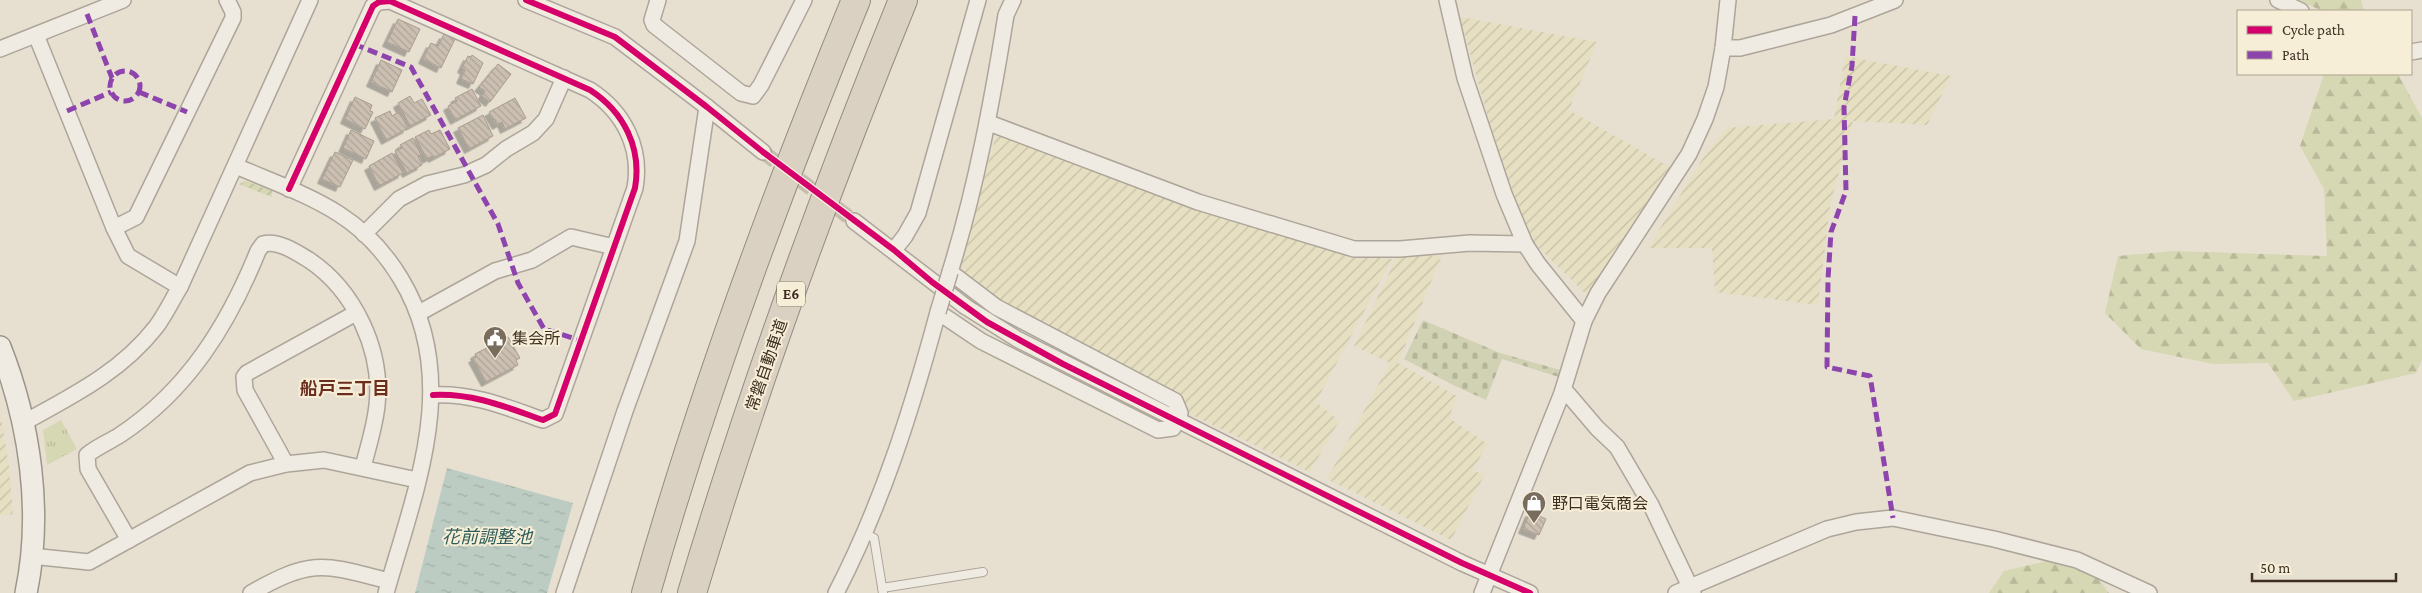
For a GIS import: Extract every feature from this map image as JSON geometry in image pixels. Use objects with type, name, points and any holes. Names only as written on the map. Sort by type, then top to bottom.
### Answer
[{"type":"highway","points":[[646,593],[726,343],[785,178],[856,0]]},
{"type":"highway","name":"常磐自動車道","points":[[692,593],[767,360],[820,212],[903,0]]},
{"type":"street","points":[[0,49],[123,0]]},
{"type":"street","points":[[114,228],[136,217],[233,18],[233,12],[227,0]]},
{"type":"street","points":[[23,423],[88,387],[118,367],[157,325],[180,287],[310,0]]},
{"type":"street","points":[[526,0],[615,37],[763,152]]},
{"type":"street","points":[[658,0],[652,20],[654,25],[741,93],[753,96],[761,85],[804,0]]},
{"type":"street","points":[[894,250],[905,236],[918,213],[978,0]]},
{"type":"street","points":[[836,593],[893,465],[917,390],[963,228],[989,123],[1006,15],[1013,0]]},
{"type":"street","points":[[1447,0],[1465,78],[1504,194],[1525,244],[1538,264],[1584,321]]},
{"type":"street","points":[[1482,593],[1562,393],[1584,321],[1598,293],[1689,154],[1705,119],[1713,95],[1723,48],[1728,0]]},
{"type":"street","points":[[1723,48],[1740,48],[1831,24],[1895,0]]},
{"type":"street","points":[[2278,0],[2299,10]]},
{"type":"street","points":[[289,189],[354,44],[373,6],[379,2],[390,1],[590,90],[607,101],[620,116],[636,153],[638,170],[635,188],[555,414],[543,420],[486,399],[458,394],[433,395]]},
{"type":"street","points":[[36,34],[114,228],[128,256],[180,287]]},
{"type":"street","points":[[364,234],[399,199],[427,184],[464,175],[486,165],[506,149],[533,133],[546,119],[564,78]]},
{"type":"street","points":[[564,593],[622,420],[686,241],[707,107]]},
{"type":"street","points":[[989,123],[1198,202],[1354,249],[1400,249],[1470,243],[1525,244]]},
{"type":"street","points":[[236,166],[289,189],[339,214],[364,234],[388,258],[419,313],[429,348],[433,395],[431,419],[417,480],[388,587],[332,566],[316,566],[282,576],[250,593]]},
{"type":"street","points":[[854,221],[987,322],[1063,364],[1530,593]]},
{"type":"street","points":[[419,313],[495,271],[532,260],[572,237],[614,247]]},
{"type":"street","points":[[129,540],[88,469],[87,455],[120,435],[149,412],[191,370],[226,321],[263,244],[269,243],[284,247],[324,271],[335,282],[356,313],[370,343],[378,384],[374,423],[363,468]]},
{"type":"street","points":[[938,312],[981,341],[1158,430],[1173,428],[1177,421],[1180,413],[1174,401],[996,307],[950,272]]},
{"type":"street","points":[[286,464],[245,390],[244,377],[247,373],[356,313]]},
{"type":"street","points":[[0,347],[23,423],[32,482],[32,556],[26,593]]},
{"type":"street","points":[[1562,393],[1568,394],[1617,447],[1651,505],[1692,590]]},
{"type":"street","points":[[32,556],[89,562],[250,473],[286,464],[324,460],[417,480]]},
{"type":"street","points":[[1676,593],[1692,590],[1827,529],[1856,522],[1892,518],[1994,539],[2077,560],[2149,593]]},
{"type":"lane","points":[[864,533],[874,538],[882,590],[983,572]]},
{"type":"shaded area","points":[[1460,17],[1597,42],[1569,110],[1675,170],[1586,294],[1534,243],[1501,164]]},
{"type":"shaded area","points":[[1845,56],[1951,76],[1927,125],[1853,121],[1830,205],[1818,305],[1715,292],[1712,248],[1648,248],[1706,153],[1727,128],[1834,119]]},
{"type":"shaded area","points":[[997,131],[1351,254],[1392,259],[1316,402],[1339,421],[1310,472],[1184,411],[1016,312],[958,272]]},
{"type":"shaded area","points":[[1442,255],[1398,363],[1457,396],[1449,418],[1488,444],[1472,471],[1485,474],[1451,540],[1327,479],[1390,363],[1354,346],[1397,257]]},
{"type":"shaded area","points":[[0,412],[9,466],[13,514],[0,516]]},
{"type":"green space","points":[[2299,0],[2361,0],[2364,10],[2320,10]]},
{"type":"green space","points":[[2324,75],[2399,75],[2422,118],[2422,360],[2416,373],[2294,401],[2268,363],[2213,364],[2141,349],[2105,313],[2118,256],[2173,251],[2327,256],[2324,189],[2300,146]]},
{"type":"green space","points":[[246,181],[272,191],[272,197],[239,184]]},
{"type":"green space","points":[[1423,320],[1500,353],[1564,371],[1562,378],[1502,359],[1486,400],[1404,359]]},
{"type":"green space","points":[[61,420],[77,449],[47,465],[43,430]]},
{"type":"green space","points":[[2051,560],[2092,570],[2109,593],[1989,593],[2004,571]]},
{"type":"water","name":"花前調整池","points":[[447,468],[573,503],[547,593],[415,593]]},
{"type":"building","points":[[398,19],[420,29],[409,52],[387,42]]},
{"type":"building","points":[[444,34],[455,39],[441,68],[423,59],[431,43],[438,46]]},
{"type":"building","points":[[472,55],[483,63],[473,84],[461,79],[465,70],[462,68],[468,56],[471,57]]},
{"type":"building","points":[[381,60],[402,70],[392,92],[371,82]]},
{"type":"building","points":[[498,64],[511,74],[490,102],[482,96],[485,91],[479,87]]},
{"type":"building","points":[[472,89],[481,106],[455,120],[448,106],[457,101],[455,98]]},
{"type":"building","points":[[410,96],[414,103],[422,99],[431,115],[410,126],[398,103]]},
{"type":"building","points":[[355,97],[372,105],[370,111],[373,112],[365,129],[345,119]]},
{"type":"building","points":[[515,98],[526,118],[505,129],[502,122],[497,125],[489,112]]},
{"type":"building","points":[[390,111],[392,116],[399,112],[408,128],[386,140],[375,118]]},
{"type":"building","points":[[483,115],[493,136],[469,149],[458,128]]},
{"type":"building","points":[[351,130],[374,141],[366,159],[343,148]]},
{"type":"building","points":[[429,130],[431,134],[440,130],[450,149],[427,159],[415,137]]},
{"type":"building","points":[[413,138],[421,155],[418,156],[422,165],[407,173],[395,151],[402,148],[400,145]]},
{"type":"building","points":[[335,152],[353,160],[340,187],[322,179]]},
{"type":"building","points":[[392,153],[403,173],[379,186],[369,166]]},
{"type":"building","name":"集会所","points":[[508,337],[520,358],[516,360],[518,365],[486,382],[473,358],[476,357],[475,354]]},
{"type":"building","name":"野口電気商会","points":[[1530,512],[1546,519],[1539,535],[1523,529]]},
{"type":"tunnel","points":[[763,152],[854,221]]},
{"type":"marked path","points":[[87,14],[112,78]]},
{"type":"marked path","points":[[1855,16],[1852,66],[1844,107],[1846,191],[1831,232],[1828,279],[1827,367],[1870,376],[1893,518]]},
{"type":"marked path","points":[[354,44],[411,67],[498,224],[518,283],[544,329],[582,341]]},
{"type":"marked path","points":[[125,71],[131,72],[139,80],[140,86],[139,92],[131,100],[125,101],[119,100],[111,92],[110,86],[111,80],[119,72],[125,71]]},
{"type":"marked path","points":[[67,111],[111,92]]},
{"type":"marked path","points":[[139,92],[187,112]]},
{"type":"cycle path","points":[[526,0],[615,37],[763,152],[894,250],[932,282],[987,322],[1063,364],[1462,563],[1530,593]]},
{"type":"cycle path","points":[[289,189],[373,6],[379,2],[390,1],[590,90],[602,99],[621,120],[628,132],[636,159],[635,188],[555,414],[543,420],[476,399],[462,396],[433,395]]},
{"type":"place","name":"集会所","points":[[495,359]]},
{"type":"place","name":"野口電気商会","points":[[1534,524]]},
{"type":"district","name":"船戸三丁目","points":[[345,389]]}]
